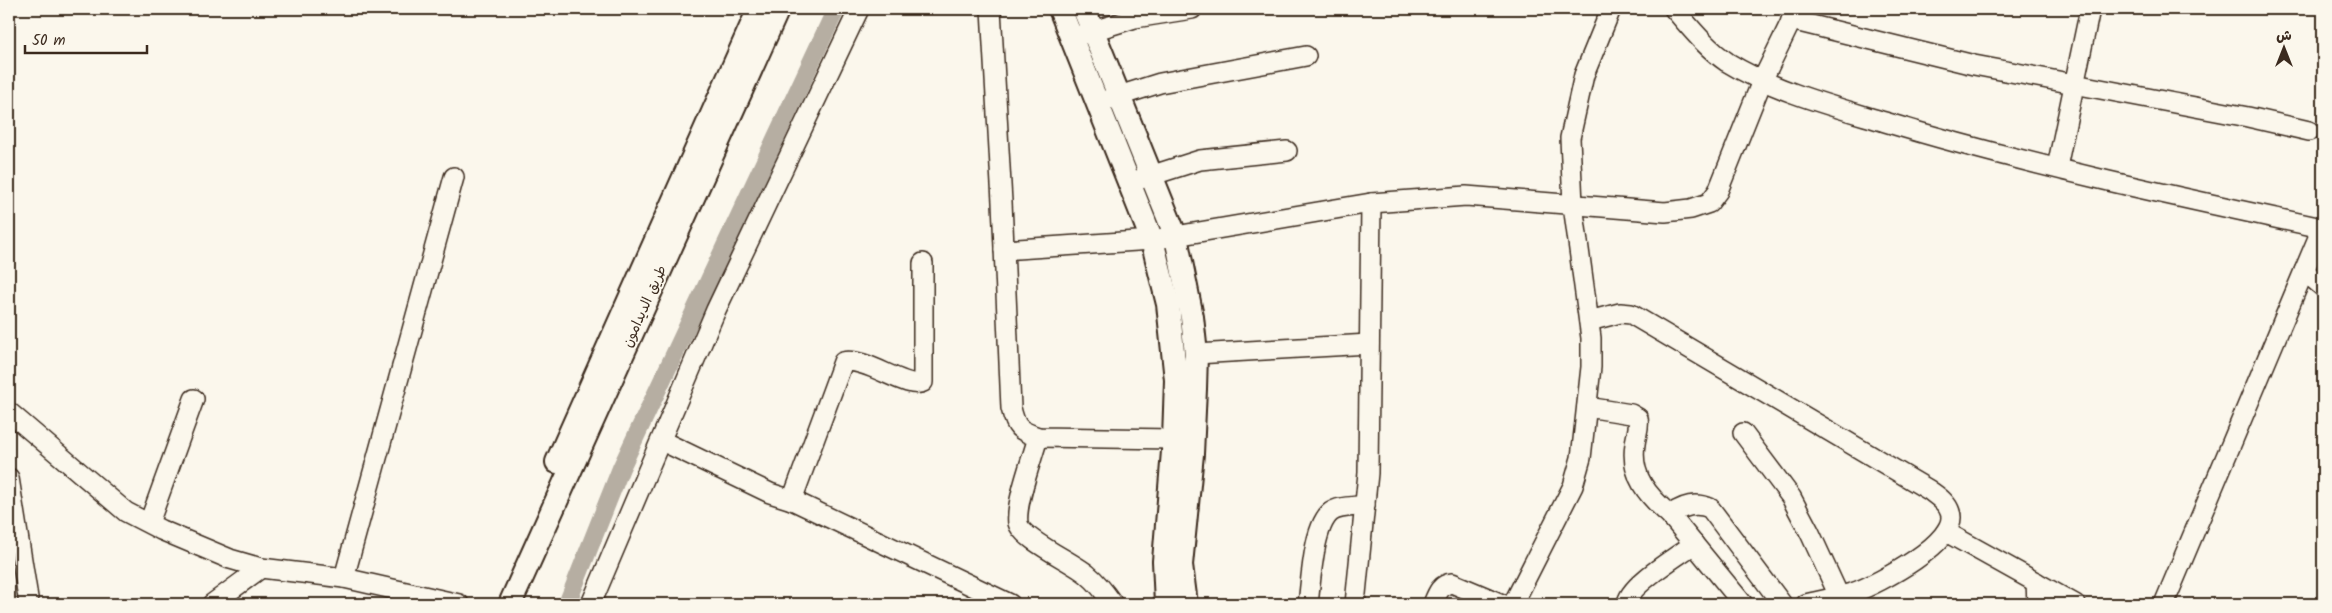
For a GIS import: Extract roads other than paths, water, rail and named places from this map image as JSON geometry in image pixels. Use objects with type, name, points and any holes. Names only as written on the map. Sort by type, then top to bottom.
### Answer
[{"type":"street","name":"طريق الديدامون","points":[[494,604],[760,9]]},
{"type":"street","name":"طريق الديدامون","points":[[510,604],[778,9]]},
{"type":"street","points":[[591,604],[662,441],[716,310],[859,9]]},
{"type":"street","points":[[991,9],[1011,408],[1014,424],[1022,431],[1038,437],[1174,439]]},
{"type":"street","points":[[1060,9],[1082,35],[1140,179],[1176,237],[1192,317],[1196,354],[1192,454],[1181,565],[1186,604]]},
{"type":"street","points":[[1082,35],[1084,9]]},
{"type":"street","points":[[1082,35],[1135,18],[1192,9]]},
{"type":"street","points":[[1513,604],[1573,486],[1581,458],[1591,367],[1589,321],[1573,205],[1570,138],[1575,107],[1584,75],[1611,9]]},
{"type":"street","points":[[1674,9],[1708,47],[1726,61],[1762,81],[1849,111],[1931,136],[2057,167],[2180,197],[2323,227],[2164,604]]},
{"type":"street","points":[[2057,167],[2090,9]]},
{"type":"street","points":[[1004,250],[1152,240],[1371,203],[1466,196],[1665,212],[1691,209],[1709,203],[1718,191],[1762,81],[1794,14],[1974,65],[2309,131]]},
{"type":"street","points":[[1108,99],[1177,80],[1306,56]]},
{"type":"street","points":[[1140,179],[1206,159],[1287,151]]},
{"type":"street","points":[[344,578],[454,177]]},
{"type":"street","points":[[1140,179],[1152,240],[1168,304],[1176,380],[1174,439],[1164,561],[1166,604]]},
{"type":"street","points":[[1355,604],[1365,505],[1371,203]]},
{"type":"street","points":[[792,500],[843,362],[858,362],[913,384],[922,382],[924,263]]},
{"type":"street","points":[[2304,270],[2323,287]]},
{"type":"street","points":[[1589,321],[1620,313],[1631,314],[1929,490],[1944,501],[1950,512],[1951,521],[1946,532],[1912,563],[1864,588],[1806,604]]},
{"type":"street","points":[[1196,354],[1369,344]]},
{"type":"street","points":[[149,523],[194,399]]},
{"type":"street","points":[[1587,407],[1631,414],[1638,418],[1640,424],[1634,448],[1640,483],[1656,503],[1670,515],[1743,604]]},
{"type":"street","points":[[9,412],[126,512],[230,559],[261,568],[344,578],[459,604]]},
{"type":"street","points":[[1743,432],[1791,497],[1839,596]]},
{"type":"street","points":[[1038,437],[1019,507],[1018,525],[1022,531],[1048,550],[1088,574],[1113,604]]},
{"type":"street","points":[[662,441],[770,492],[792,500],[1010,604]]},
{"type":"street","points":[[9,478],[28,604]]},
{"type":"street","points":[[1670,515],[1677,510],[1694,505],[1702,504],[1710,508],[1782,604]]},
{"type":"street","points":[[1308,604],[1317,540],[1327,517],[1337,509],[1365,505]]},
{"type":"street","points":[[1946,532],[2075,604]]},
{"type":"street","points":[[1627,604],[1627,599],[1638,585],[1694,544]]},
{"type":"street","points":[[212,604],[261,568]]},
{"type":"street","points":[[2036,582],[2037,604]]},
{"type":"street","points":[[1433,604],[1439,589],[1446,584],[1452,583],[1502,604]]},
{"type":"waterway","points":[[567,604],[621,468],[836,9]]}]
